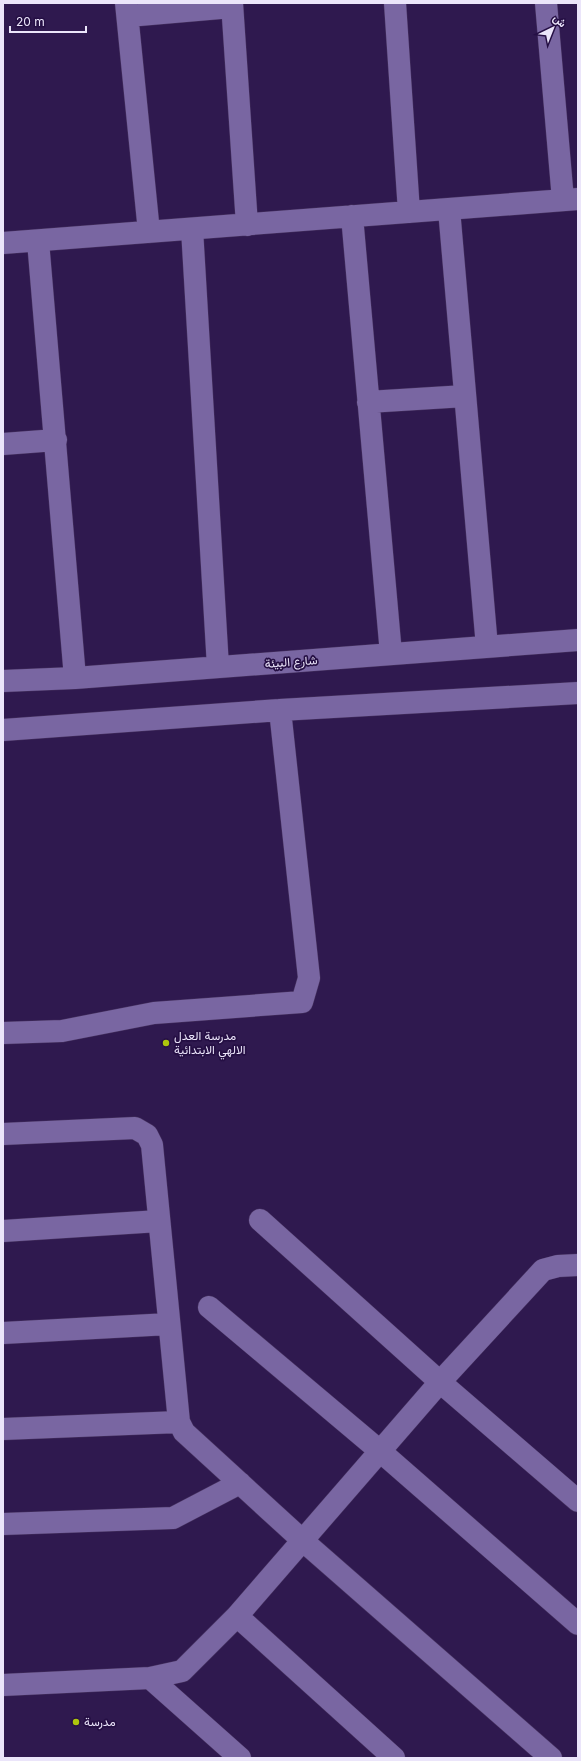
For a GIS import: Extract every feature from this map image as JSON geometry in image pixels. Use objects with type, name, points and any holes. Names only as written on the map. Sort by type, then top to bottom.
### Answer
[{"type":"street","points":[[395,3],[409,212]]},
{"type":"street","points":[[3,243],[570,199],[546,3]]},
{"type":"street","points":[[149,232],[127,9],[232,5],[247,224]]},
{"type":"street","points":[[449,209],[487,647]]},
{"type":"street","points":[[352,216],[391,654]]},
{"type":"street","points":[[192,229],[218,667]]},
{"type":"street","points":[[38,241],[75,678]]},
{"type":"street","points":[[368,402],[465,396]]},
{"type":"street","points":[[3,444],[56,440]]},
{"type":"street","name":"شارع البيئة","points":[[3,681],[75,678],[578,640]]},
{"type":"street","points":[[3,730],[280,710],[578,693]]},
{"type":"street","points":[[3,1032],[62,1031],[154,1012],[302,1002],[309,978],[280,710]]},
{"type":"street","points":[[3,1134],[135,1128],[147,1135],[152,1145],[179,1422],[184,1432],[302,1540],[551,1758]]},
{"type":"street","points":[[260,1220],[440,1382],[578,1502]]},
{"type":"street","points":[[3,1231],[159,1221]]},
{"type":"street","points":[[3,1685],[150,1678],[182,1671],[237,1616],[440,1382],[543,1270],[558,1266],[578,1264]]},
{"type":"street","points":[[209,1307],[380,1451],[578,1624]]},
{"type":"street","points":[[3,1334],[169,1324]]},
{"type":"street","points":[[3,1429],[179,1422]]},
{"type":"street","points":[[3,1524],[173,1518],[240,1483]]},
{"type":"street","points":[[237,1616],[394,1758]]},
{"type":"street","points":[[150,1678],[240,1758]]},
{"type":"place","name":"مدرسة العدل الالهي الابتدائية","points":[[166,1043]]},
{"type":"place","name":"مدرسة","points":[[76,1722]]}]
